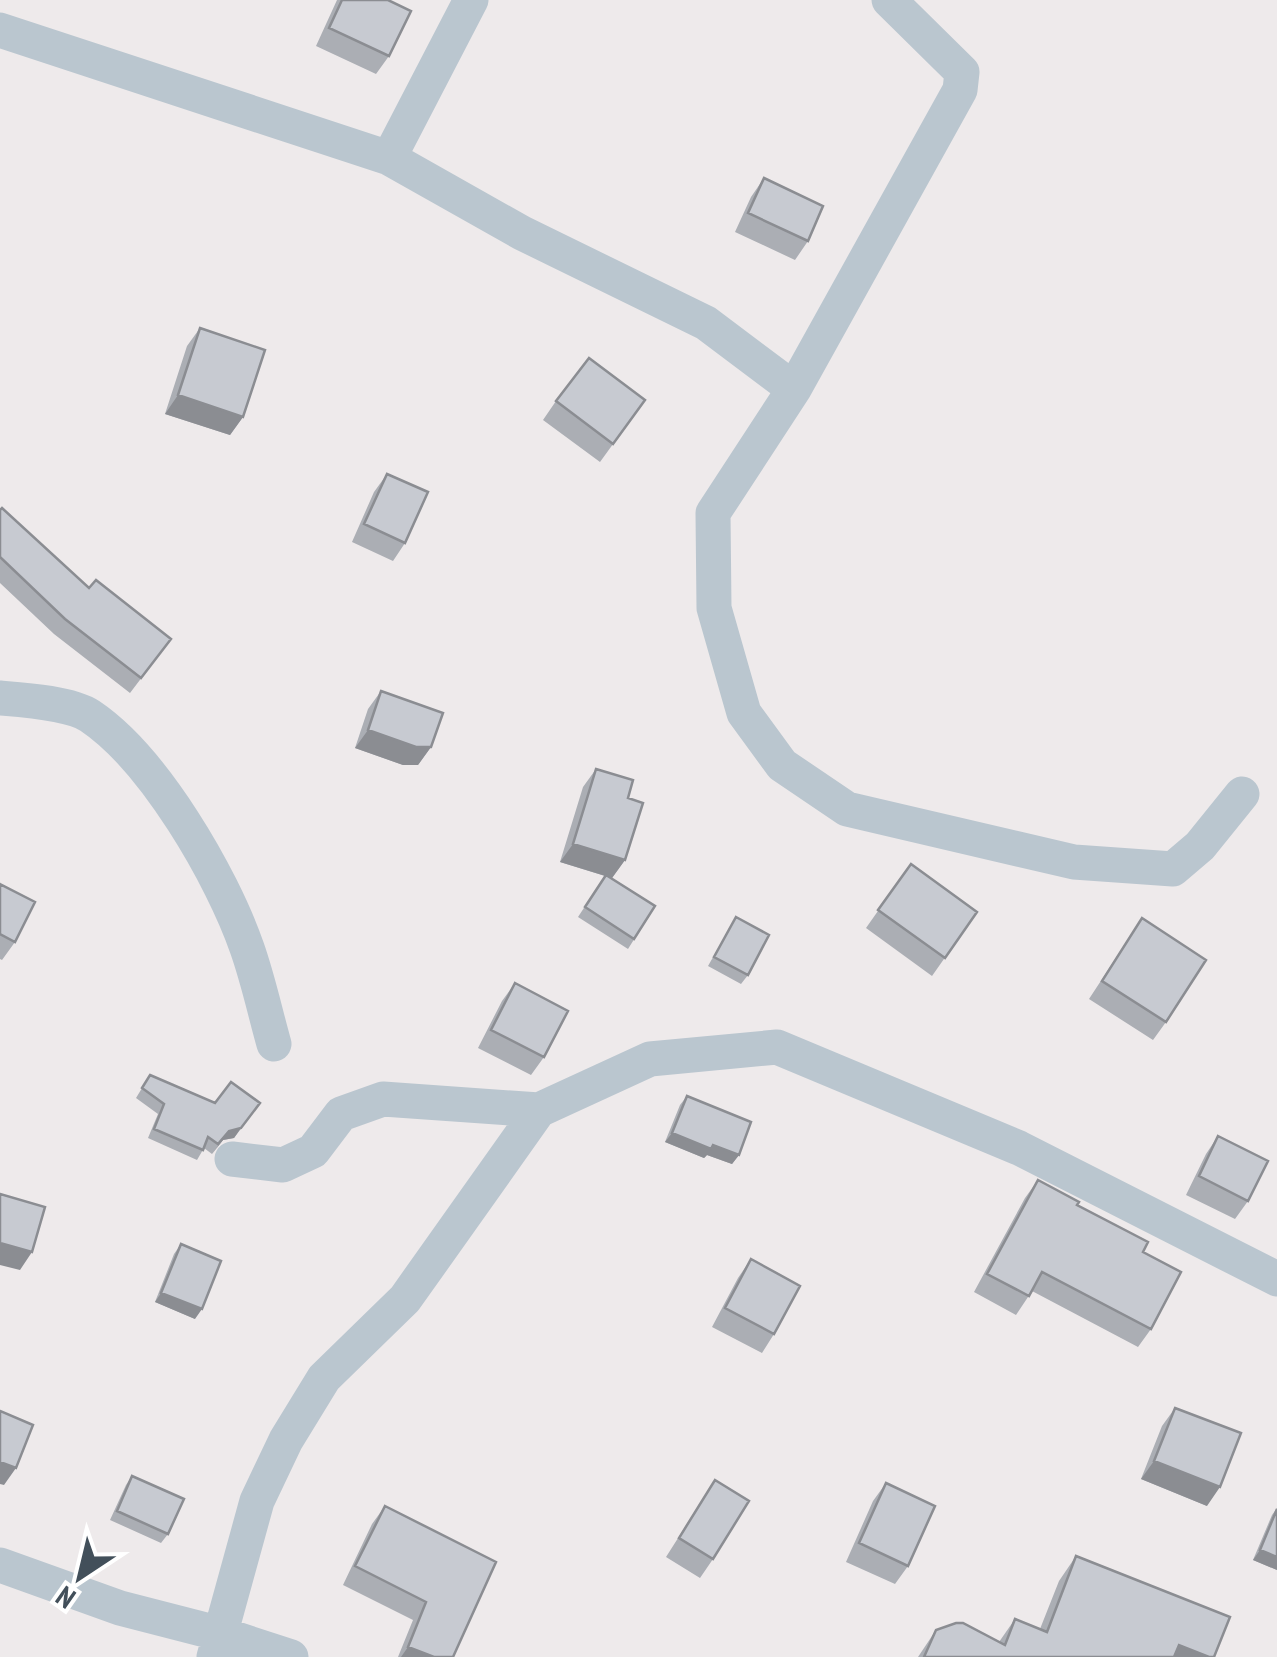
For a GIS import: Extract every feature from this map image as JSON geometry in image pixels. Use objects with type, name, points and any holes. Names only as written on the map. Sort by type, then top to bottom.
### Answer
[{"type":"street","points":[[389,158],[472,0]]},
{"type":"street","points":[[889,0],[962,72],[960,90],[794,389],[712,514],[714,608],[744,713],[782,765],[847,809],[1074,862],[1173,870],[1200,846],[1242,794]]},
{"type":"street","points":[[0,30],[389,158],[522,233],[706,323],[794,389]]},
{"type":"street","points":[[0,698],[87,714],[134,755],[194,835],[247,946],[274,1044]]},
{"type":"street","points":[[232,1160],[283,1165],[313,1151],[341,1114],[383,1099],[539,1110],[650,1059],[777,1047],[1019,1148],[1277,1279]]},
{"type":"street","points":[[218,1645],[258,1501],[296,1424],[324,1378],[405,1299],[539,1110]]},
{"type":"street","points":[[0,1564],[218,1645],[291,1657]]},
{"type":"building","points":[[342,0],[388,0],[411,11],[389,56],[329,28]]},
{"type":"building","points":[[764,178],[823,206],[808,241],[748,213]]},
{"type":"building","points":[[200,328],[265,350],[243,417],[178,395]]},
{"type":"building","points":[[589,358],[645,400],[613,444],[556,401]]},
{"type":"building","points":[[387,474],[428,492],[405,543],[364,524]]},
{"type":"building","points":[[2,508],[89,588],[96,580],[171,639],[141,678],[65,619],[0,557]]},
{"type":"building","points":[[381,691],[443,713],[431,747],[416,747],[368,730]]},
{"type":"building","points":[[596,769],[633,780],[628,798],[643,803],[625,860],[573,844]]},
{"type":"building","points":[[911,864],[977,912],[945,958],[878,910]]},
{"type":"building","points":[[606,875],[655,906],[634,939],[585,907]]},
{"type":"building","points":[[0,884],[35,902],[15,942],[0,934]]},
{"type":"building","points":[[736,917],[769,935],[748,975],[714,957]]},
{"type":"building","points":[[1142,918],[1206,960],[1166,1022],[1102,981]]},
{"type":"building","points":[[515,983],[568,1011],[544,1057],[491,1030]]},
{"type":"building","points":[[150,1075],[215,1103],[231,1082],[260,1103],[241,1128],[229,1131],[218,1144],[208,1137],[203,1150],[154,1129],[164,1104],[142,1088]]},
{"type":"building","points":[[687,1096],[751,1122],[739,1155],[713,1145],[711,1149],[672,1133]]},
{"type":"building","points":[[1218,1136],[1268,1161],[1248,1201],[1199,1176]]},
{"type":"building","points":[[1038,1180],[1148,1242],[1143,1252],[1181,1272],[1151,1329],[1042,1272],[1029,1296],[987,1274]]},
{"type":"building","points":[[0,1194],[45,1207],[32,1252],[0,1243]]},
{"type":"building","points":[[181,1244],[221,1261],[202,1309],[161,1293]]},
{"type":"building","points":[[751,1259],[800,1286],[774,1334],[725,1308]]},
{"type":"building","points":[[1175,1408],[1241,1433],[1220,1487],[1154,1461]]},
{"type":"building","points":[[0,1411],[33,1425],[16,1468],[0,1462]]},
{"type":"building","points":[[132,1476],[184,1499],[168,1534],[117,1511]]},
{"type":"building","points":[[715,1480],[749,1501],[713,1559],[679,1538]]},
{"type":"building","points":[[886,1483],[935,1506],[908,1566],[859,1543]]},
{"type":"building","points":[[385,1506],[496,1562],[453,1657],[434,1657],[408,1647],[426,1602],[355,1566]]},
{"type":"building","points":[[1277,1509],[1277,1557],[1260,1550]]},
{"type":"building","points":[[1076,1556],[1230,1617],[1214,1657],[1179,1645],[1174,1657],[924,1657],[936,1630],[956,1623],[1005,1645],[1015,1619],[1047,1632]]}]
